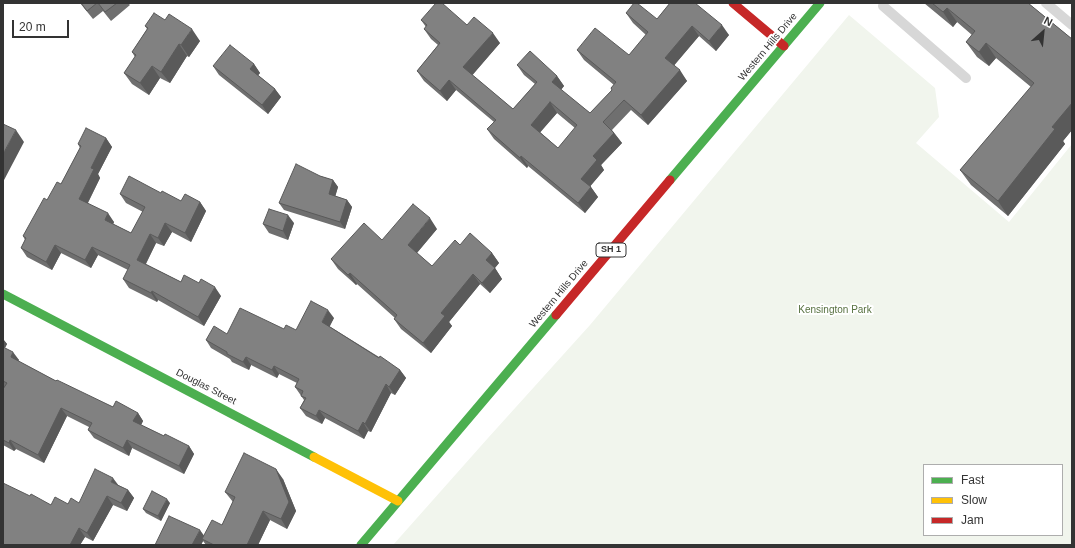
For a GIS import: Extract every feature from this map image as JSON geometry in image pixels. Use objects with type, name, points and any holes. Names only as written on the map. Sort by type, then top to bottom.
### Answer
[{"type":"main road","points":[[733,3],[784,46]]},
{"type":"main road","name":"Western Hills Drive","points":[[361,545],[820,3]]},
{"type":"main road","name":"Douglas Street","points":[[3,294],[398,501]]},
{"type":"lane","points":[[1046,3],[1072,25]]},
{"type":"lane","points":[[882,4],[966,78]]},
{"type":"green space","name":"Kensington Park","points":[[849,15],[935,88],[939,117],[916,143],[1009,222],[1072,144],[1072,545],[393,545],[590,325]]},
{"type":"building","points":[[81,3],[97,3],[87,11]]},
{"type":"building","points":[[98,3],[117,3],[105,12]]},
{"type":"building","points":[[436,3],[442,3],[467,25],[474,17],[493,33],[463,67],[513,109],[537,82],[517,65],[530,51],[557,76],[552,82],[590,113],[612,90],[611,88],[616,82],[577,50],[595,28],[629,55],[648,32],[626,13],[634,3],[637,3],[657,19],[670,3],[695,3],[722,25],[709,41],[692,26],[665,58],[680,70],[641,115],[624,100],[603,122],[614,133],[593,156],[597,160],[581,179],[591,187],[578,203],[521,156],[520,158],[487,129],[496,120],[449,80],[440,91],[417,71],[440,43],[424,29],[427,25],[421,20]],"holes":[[[550,102],[577,125],[558,148],[531,125]]]},
{"type":"building","points":[[932,3],[1028,3],[1072,39],[1072,103],[1052,127],[1055,129],[998,201],[960,170],[1034,83],[986,43],[979,52],[966,42],[975,31],[947,8],[943,12]]},
{"type":"building","points":[[154,13],[165,20],[169,14],[192,29],[181,45],[179,44],[161,72],[152,66],[140,83],[124,73],[136,55],[132,52],[148,28],[145,26]]},
{"type":"building","points":[[230,45],[254,64],[250,69],[275,89],[262,105],[213,66]]},
{"type":"building","points":[[3,124],[16,130],[3,154]]},
{"type":"building","points":[[86,128],[106,138],[91,168],[94,169],[79,199],[108,213],[105,220],[131,233],[145,207],[120,194],[129,176],[161,193],[162,191],[181,201],[185,194],[200,202],[185,233],[165,223],[158,238],[150,234],[137,260],[181,282],[184,275],[199,283],[201,279],[215,287],[198,317],[152,291],[151,293],[123,279],[130,265],[92,247],[85,260],[55,245],[46,262],[21,248],[26,238],[23,236],[44,198],[47,200],[57,182],[61,184],[81,146],[78,144]]},
{"type":"building","points":[[296,164],[320,176],[333,180],[329,194],[347,200],[340,222],[279,203]]},
{"type":"building","points":[[413,204],[430,218],[408,245],[432,266],[455,240],[460,245],[470,233],[492,253],[486,260],[495,268],[482,283],[473,274],[441,313],[445,316],[423,343],[394,319],[397,315],[350,273],[348,275],[331,259],[364,223],[382,240]]},
{"type":"building","points":[[269,209],[288,215],[283,231],[263,224]]},
{"type":"building","points":[[311,301],[328,310],[322,322],[379,358],[380,356],[400,370],[389,387],[386,384],[365,424],[363,422],[358,431],[319,410],[316,416],[300,408],[306,398],[301,396],[303,391],[295,387],[299,379],[274,366],[272,370],[246,357],[243,362],[227,354],[227,352],[206,340],[214,326],[227,334],[240,308],[284,329],[286,325],[296,330]]},
{"type":"building","points":[[3,347],[13,352],[11,357],[56,381],[57,380],[113,407],[116,401],[138,413],[133,421],[189,446],[179,466],[127,440],[123,448],[88,430],[92,423],[61,408],[38,455],[10,440],[9,443],[3,440],[3,389],[7,383],[3,381]]},
{"type":"building","points":[[244,453],[276,469],[289,502],[281,519],[263,511],[247,545],[214,545],[202,539],[212,520],[222,525],[235,497],[225,492]]},
{"type":"building","points":[[95,469],[113,478],[111,482],[128,490],[121,503],[107,496],[87,533],[79,528],[70,545],[3,545],[3,483],[30,496],[31,494],[51,505],[55,497],[68,504],[71,498],[79,503]]},
{"type":"building","points":[[152,491],[167,499],[158,516],[143,509]]},
{"type":"building","points":[[169,516],[200,530],[192,545],[155,545]]},
{"type":"traffic: fast","points":[[670,180],[820,3]]},
{"type":"traffic: fast","points":[[3,294],[314,457]]},
{"type":"traffic: fast","points":[[361,545],[556,315]]},
{"type":"traffic: slow","points":[[314,457],[398,501]]},
{"type":"traffic: jam","points":[[733,3],[784,46]]},
{"type":"traffic: jam","points":[[556,315],[670,180]]}]
